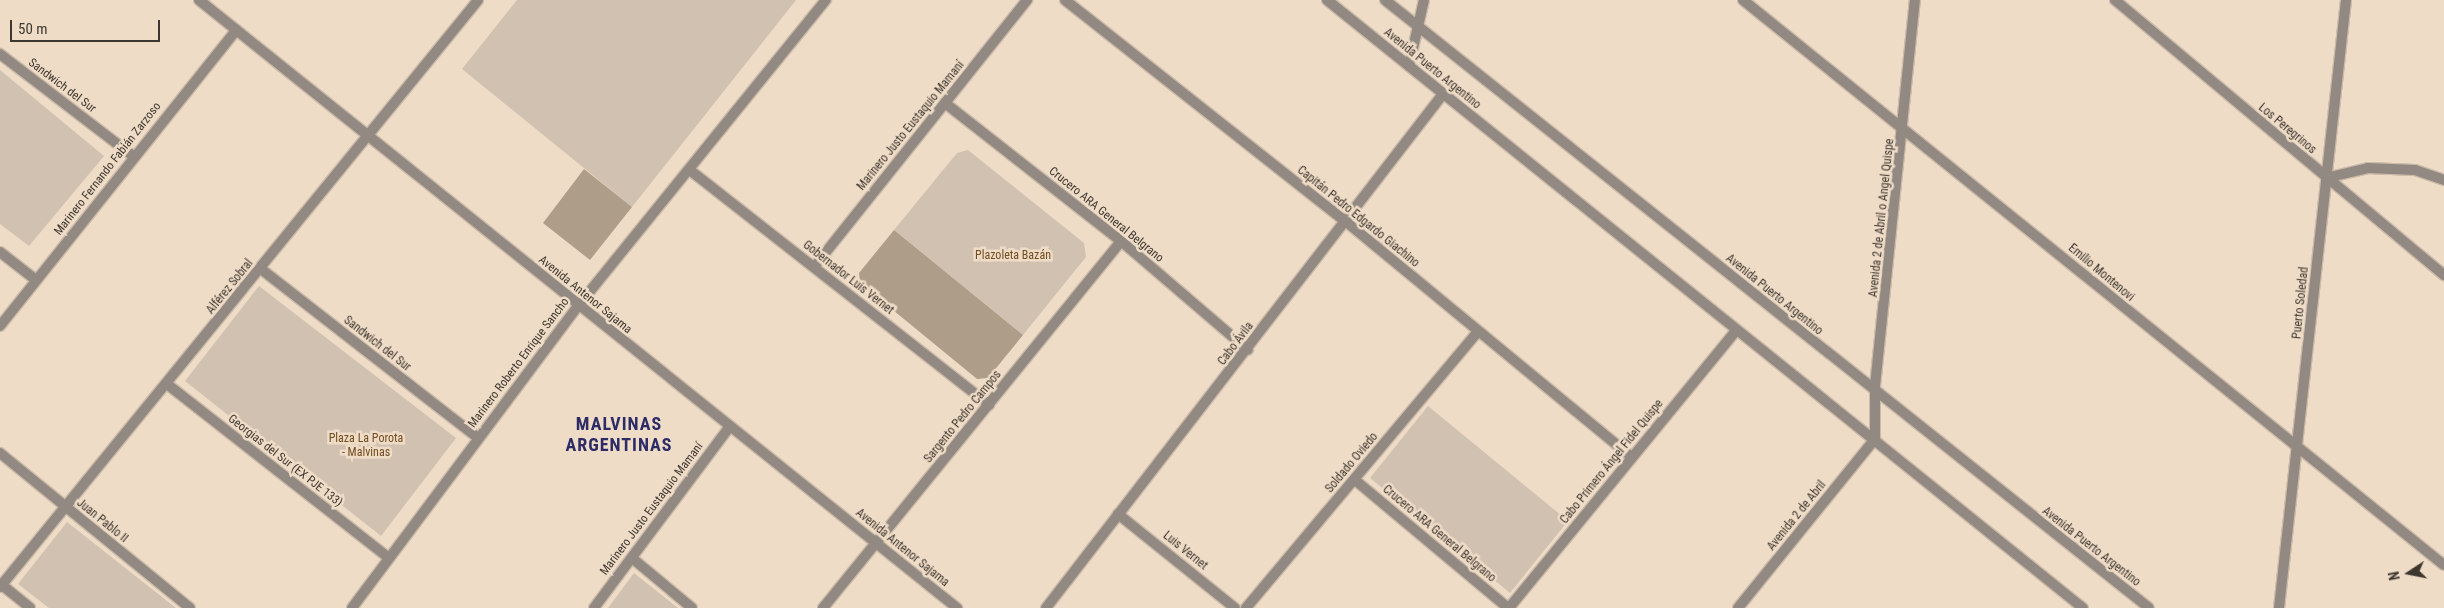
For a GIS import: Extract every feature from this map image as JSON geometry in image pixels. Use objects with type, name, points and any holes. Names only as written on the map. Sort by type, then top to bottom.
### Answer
[{"type":"street","name":"Avenida Antenor Sajama","points":[[199,0],[578,306],[957,608]]},
{"type":"street","name":"Alférez Sobral","points":[[1,586],[261,269],[478,0]]},
{"type":"street","name":"Marinero Roberto Enrique Sancho","points":[[352,608],[388,557],[578,306],[691,171],[826,0]]},
{"type":"street","name":"Marinero Justo Eustaquio Mamaní","points":[[814,267],[1027,0]]},
{"type":"street","name":"Capitán Pedro Edgardo Giachino","points":[[1065,0],[1344,220],[1477,332],[1631,457]]},
{"type":"street","name":"Avenida Puerto Argentino","points":[[1327,0],[1735,332],[1875,439],[2083,608]]},
{"type":"street","name":"Avenida Puerto Argentino","points":[[1384,0],[2149,608]]},
{"type":"street","points":[[1409,66],[1420,28],[1424,0]]},
{"type":"street","name":"Emilio Montenovi","points":[[1743,0],[1904,126],[2298,451],[2444,565]]},
{"type":"street","name":"Avenida 2 de Abril o Angel Quispe","points":[[1875,439],[1875,392],[1904,126],[1915,0]]},
{"type":"street","name":"Los Peregrinos","points":[[2115,0],[2444,275]]},
{"type":"street","name":"Puerto Soledad","points":[[2279,608],[2298,451],[2346,0]]},
{"type":"street","name":"Marinero Fernando Fabián Zarzoso","points":[[0,326],[133,156],[236,30]]},
{"type":"street","name":"Sandwich del Sur","points":[[0,54],[133,156]]},
{"type":"street","name":"Cabo Ávila","points":[[1046,608],[1248,350],[1344,220],[1444,94]]},
{"type":"street","name":"Crucero ARA General Belgrano","points":[[945,104],[1121,241],[1248,350]]},
{"type":"street","points":[[2326,178],[2368,168],[2415,170],[2444,180]]},
{"type":"street","name":"Gobernador Luis Vernet","points":[[691,171],[989,405]]},
{"type":"street","name":"Sargento Pedro Campos","points":[[823,608],[1121,241]]},
{"type":"street","points":[[0,252],[36,280]]},
{"type":"street","name":"Sandwich del Sur","points":[[261,269],[478,438]]},
{"type":"street","name":"Soldado Oviedo","points":[[1246,608],[1477,332]]},
{"type":"street","name":"Cabo Primero Ángel Fidel Quispe","points":[[1508,608],[1735,332]]},
{"type":"street","name":"Georgias del Sur (EX PJE 133)","points":[[167,384],[388,557]]},
{"type":"street","name":"Marinero Justo Eustaquio Mamaní","points":[[594,608],[730,426]]},
{"type":"street","name":"Avenida 2 de Abril","points":[[1738,608],[1875,439]]},
{"type":"street","name":"Juan Pablo II","points":[[0,453],[190,608]]},
{"type":"street","name":"Crucero ARA General Belgrano","points":[[1355,480],[1508,608]]},
{"type":"street","name":"Luis Vernet","points":[[1118,514],[1235,608]]},
{"type":"street","points":[[632,558],[692,608]]},
{"type":"street","points":[[1,586],[30,608]]},
{"type":"green space","points":[[517,0],[796,0],[632,207],[462,69]]},
{"type":"green space","points":[[0,70],[104,156],[29,246],[0,224]]},
{"type":"green space","name":"Plazoleta Bazán","points":[[968,150],[1084,243],[1086,257],[1023,335],[894,230],[957,153]]},
{"type":"green space","name":"Plaza La Porota - Malvinas","points":[[259,286],[456,438],[381,536],[185,381]]},
{"type":"green space","points":[[1428,406],[1568,521],[1510,593],[1370,478]]},
{"type":"green space","points":[[67,522],[176,608],[49,608],[18,584]]},
{"type":"green space","points":[[634,573],[678,608],[608,608]]},
{"type":"building","points":[[584,169],[632,207],[590,260],[543,223]]},
{"type":"building","points":[[894,230],[1023,335],[988,378],[977,379],[860,283],[859,273]]},
{"type":"district","name":"MALVINAS ARGENTINAS","points":[[619,435]]}]
